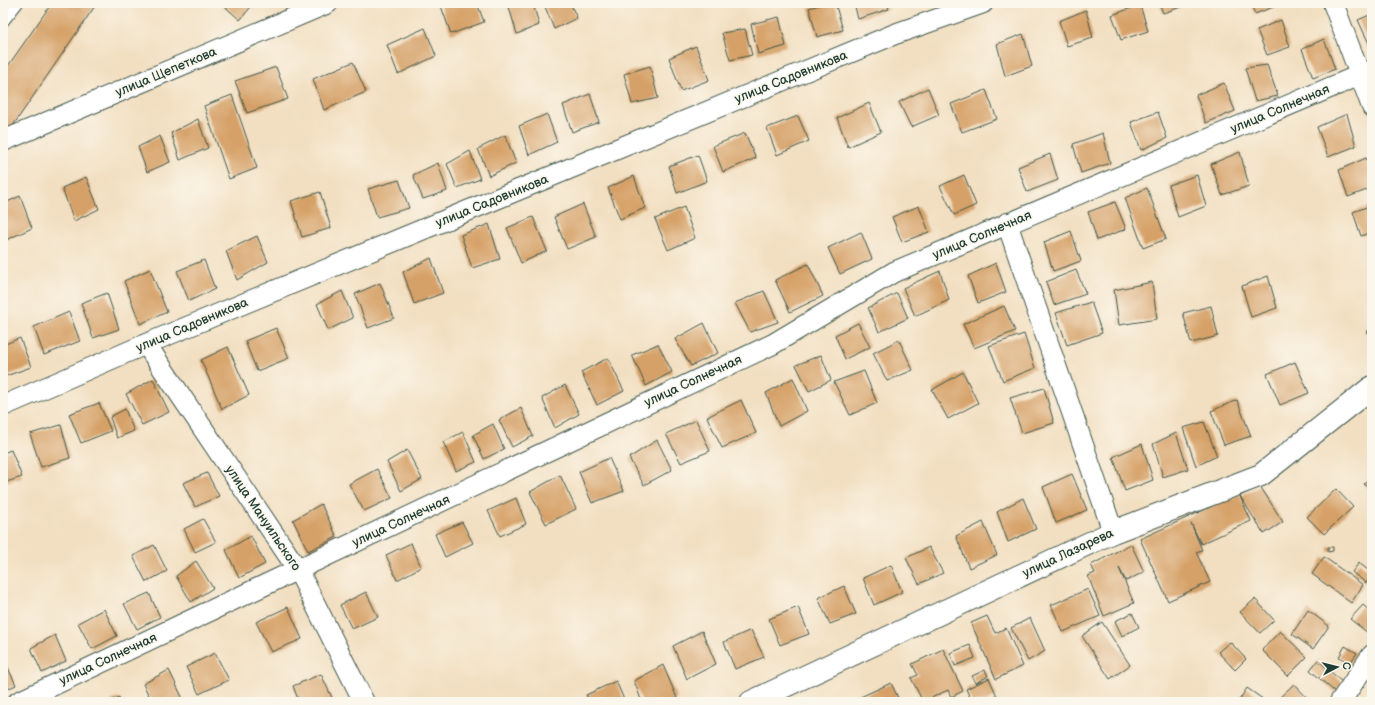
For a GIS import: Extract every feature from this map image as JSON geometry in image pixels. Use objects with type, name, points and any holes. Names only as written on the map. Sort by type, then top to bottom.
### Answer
[{"type":"street","name":"улица Щепеткова","points":[[3,141],[328,3]]},
{"type":"street","name":"улица Садовникова","points":[[3,406],[146,344],[895,34],[983,3]]},
{"type":"street","points":[[1333,3],[1366,73],[1372,107]]},
{"type":"street","name":"улица Солнечная","points":[[18,702],[772,344],[894,272],[1007,223],[1366,73]]},
{"type":"street","points":[[1007,223],[1113,532]]},
{"type":"street","name":"улица Мануильского","points":[[146,344],[298,570],[364,702]]},
{"type":"street","name":"улица Лазарева","points":[[751,702],[1113,532],[1261,475],[1372,387]]},
{"type":"street","points":[[1340,702],[1372,655]]},
{"type":"lane","points":[[3,22],[18,3]]},
{"type":"building","points":[[52,3],[97,3],[10,130],[3,125],[3,73]]},
{"type":"building","points":[[221,3],[254,3],[240,20]]},
{"type":"building","points":[[448,3],[477,3],[484,22],[451,34],[441,6]]},
{"type":"building","points":[[533,3],[539,25],[517,34],[508,4]]},
{"type":"building","points":[[570,3],[577,18],[554,29],[544,4]]},
{"type":"building","points":[[826,3],[835,3],[843,30],[817,37],[809,8]]},
{"type":"building","points":[[854,3],[887,3],[889,9],[858,19]]},
{"type":"building","points":[[1159,3],[1193,3],[1163,13]]},
{"type":"building","points":[[1250,3],[1284,3],[1255,14]]},
{"type":"building","points":[[1140,5],[1148,31],[1121,40],[1112,15]]},
{"type":"building","points":[[1086,10],[1093,38],[1067,46],[1059,21]]},
{"type":"building","points":[[1372,14],[1372,50],[1358,20]]},
{"type":"building","points":[[779,17],[786,46],[758,54],[751,24]]},
{"type":"building","points":[[1281,20],[1290,47],[1267,55],[1257,30]]},
{"type":"building","points":[[425,28],[436,56],[398,74],[387,45]]},
{"type":"building","points":[[745,29],[752,55],[730,60],[722,33]]},
{"type":"building","points":[[1023,34],[1032,66],[1005,76],[997,44]]},
{"type":"building","points":[[1324,39],[1335,69],[1313,78],[1302,49]]},
{"type":"building","points":[[696,46],[709,80],[681,91],[669,58]]},
{"type":"building","points":[[353,62],[366,92],[324,110],[313,79]]},
{"type":"building","points":[[1267,65],[1278,96],[1255,101],[1245,68]]},
{"type":"building","points":[[650,66],[658,98],[632,104],[624,74]]},
{"type":"building","points":[[276,67],[288,99],[247,113],[235,81]]},
{"type":"building","points":[[1224,83],[1235,111],[1206,123],[1196,95]]},
{"type":"building","points":[[928,88],[939,115],[911,127],[899,102]]},
{"type":"building","points":[[986,90],[997,119],[962,132],[951,104]]},
{"type":"building","points":[[590,94],[599,122],[572,132],[563,105]]},
{"type":"building","points":[[232,95],[257,168],[229,179],[204,106]]},
{"type":"building","points":[[869,103],[881,132],[848,147],[837,118]]},
{"type":"building","points":[[1158,112],[1167,138],[1141,150],[1131,122]]},
{"type":"building","points":[[547,114],[557,142],[529,155],[519,126]]},
{"type":"building","points":[[1347,114],[1356,146],[1328,157],[1317,127]]},
{"type":"building","points":[[798,116],[809,141],[777,155],[767,128]]},
{"type":"building","points":[[198,119],[208,148],[180,160],[171,133]]},
{"type":"building","points":[[745,133],[756,158],[723,172],[713,146]]},
{"type":"building","points":[[1103,133],[1110,163],[1081,173],[1073,144]]},
{"type":"building","points":[[505,135],[516,163],[489,176],[478,149]]},
{"type":"building","points":[[160,136],[170,162],[147,172],[138,147]]},
{"type":"building","points":[[470,151],[480,179],[457,188],[447,164]]},
{"type":"building","points":[[1240,152],[1249,186],[1222,195],[1211,164]]},
{"type":"building","points":[[1050,154],[1058,180],[1027,192],[1018,167]]},
{"type":"building","points":[[698,155],[707,181],[677,193],[669,166]]},
{"type":"building","points":[[1366,158],[1372,174],[1372,188],[1348,197],[1339,170]]},
{"type":"building","points":[[438,163],[447,191],[423,199],[413,175]]},
{"type":"building","points":[[964,175],[976,205],[954,215],[940,186]]},
{"type":"building","points":[[1197,175],[1206,206],[1178,217],[1169,185]]},
{"type":"building","points":[[634,176],[645,208],[620,219],[608,188]]},
{"type":"building","points":[[86,177],[99,209],[74,221],[62,188]]},
{"type":"building","points":[[399,180],[409,208],[377,217],[368,189]]},
{"type":"building","points":[[1147,188],[1166,239],[1143,248],[1125,198]]},
{"type":"building","points":[[320,192],[331,228],[302,237],[291,201]]},
{"type":"building","points":[[20,196],[32,228],[6,240],[3,232],[3,204]]},
{"type":"building","points":[[1115,202],[1126,229],[1097,240],[1088,212]]},
{"type":"building","points":[[583,204],[596,237],[567,249],[554,217]]},
{"type":"building","points":[[1372,205],[1372,232],[1361,236],[1353,212]]},
{"type":"building","points":[[919,206],[929,232],[902,242],[892,217]]},
{"type":"building","points":[[684,207],[695,238],[668,250],[655,219]]},
{"type":"building","points":[[533,217],[547,251],[521,263],[507,228]]},
{"type":"building","points":[[489,224],[500,259],[472,268],[461,235]]},
{"type":"building","points":[[1071,231],[1081,261],[1053,271],[1044,242]]},
{"type":"building","points":[[861,232],[872,259],[840,274],[828,248]]},
{"type":"building","points":[[257,236],[268,262],[237,280],[226,251]]},
{"type":"building","points":[[431,258],[443,293],[414,304],[403,272]]},
{"type":"building","points":[[204,260],[215,289],[189,301],[177,271]]},
{"type":"building","points":[[996,263],[1006,292],[978,303],[968,276]]},
{"type":"building","points":[[808,264],[823,296],[790,312],[775,280]]},
{"type":"building","points":[[150,269],[167,312],[140,324],[124,281]]},
{"type":"building","points":[[1076,270],[1086,294],[1054,305],[1046,282]]},
{"type":"building","points":[[940,271],[949,300],[915,316],[903,288]]},
{"type":"building","points":[[1268,276],[1277,308],[1251,317],[1242,286]]},
{"type":"building","points":[[1152,282],[1157,319],[1119,325],[1114,290]]},
{"type":"building","points":[[380,283],[394,318],[368,328],[355,294]]},
{"type":"building","points":[[342,291],[353,318],[328,330],[317,304]]},
{"type":"building","points":[[764,291],[778,322],[750,332],[735,303]]},
{"type":"building","points":[[107,293],[119,329],[93,338],[81,303]]},
{"type":"building","points":[[897,293],[908,318],[879,332],[868,308]]},
{"type":"building","points":[[1091,302],[1102,333],[1067,345],[1056,313]]},
{"type":"building","points":[[1004,306],[1015,331],[974,348],[963,324]]},
{"type":"building","points":[[1211,306],[1218,336],[1191,343],[1183,313]]},
{"type":"building","points":[[69,312],[80,341],[44,355],[34,327]]},
{"type":"building","points":[[704,323],[718,353],[691,366],[675,339]]},
{"type":"building","points":[[858,323],[870,347],[845,359],[835,335]]},
{"type":"building","points":[[1372,325],[1372,337],[1367,332]]},
{"type":"building","points":[[276,328],[289,358],[257,371],[245,341]]},
{"type":"building","points":[[1024,334],[1035,368],[1003,381],[989,346]]},
{"type":"building","points":[[20,338],[31,367],[3,377],[3,345]]},
{"type":"building","points":[[899,340],[913,370],[887,381],[873,353]]},
{"type":"building","points":[[658,344],[672,372],[646,386],[632,355]]},
{"type":"building","points":[[228,347],[249,395],[222,409],[201,360]]},
{"type":"building","points":[[821,355],[831,380],[809,391],[796,365]]},
{"type":"building","points":[[608,358],[624,391],[597,405],[581,372]]},
{"type":"building","points":[[1295,362],[1309,393],[1280,405],[1267,374]]},
{"type":"building","points":[[864,371],[877,403],[850,415],[834,382]]},
{"type":"building","points":[[963,372],[978,403],[948,419],[932,390]]},
{"type":"building","points":[[793,378],[807,411],[779,426],[766,393]]},
{"type":"building","points":[[153,379],[169,412],[142,425],[126,394]]},
{"type":"building","points":[[565,385],[579,414],[555,428],[542,398]]},
{"type":"building","points":[[1044,388],[1054,423],[1022,433],[1010,398]]},
{"type":"building","points":[[741,400],[756,433],[722,448],[707,417]]},
{"type":"building","points":[[1237,400],[1251,436],[1224,445],[1211,411]]},
{"type":"building","points":[[99,403],[111,431],[81,443],[69,414]]},
{"type":"building","points":[[521,408],[533,436],[512,447],[499,420]]},
{"type":"building","points":[[125,409],[134,431],[117,438],[110,417]]},
{"type":"building","points":[[696,420],[710,451],[681,463],[666,434]]},
{"type":"building","points":[[1204,422],[1217,456],[1196,466],[1183,428]]},
{"type":"building","points":[[493,424],[504,449],[484,459],[473,435]]},
{"type":"building","points":[[61,425],[70,458],[41,467],[30,434]]},
{"type":"building","points":[[463,432],[476,462],[456,471],[443,442]]},
{"type":"building","points":[[1176,433],[1188,469],[1163,477],[1153,444]]},
{"type":"building","points":[[657,440],[672,470],[644,485],[629,458]]},
{"type":"building","points":[[1142,444],[1153,480],[1125,491],[1113,457]]},
{"type":"building","points":[[11,450],[22,477],[3,483],[3,453]]},
{"type":"building","points":[[407,450],[422,479],[401,491],[387,462]]},
{"type":"building","points":[[609,458],[624,491],[592,503],[579,472]]},
{"type":"building","points":[[377,469],[392,498],[364,511],[349,484]]},
{"type":"building","points":[[207,473],[219,496],[195,507],[183,483]]},
{"type":"building","points":[[1072,474],[1087,510],[1056,523],[1043,487]]},
{"type":"building","points":[[560,475],[576,509],[546,524],[530,492]]},
{"type":"building","points":[[1372,477],[1372,492],[1364,484]]},
{"type":"building","points":[[1260,486],[1283,522],[1264,534],[1240,496]]},
{"type":"building","points":[[1336,489],[1353,507],[1324,534],[1307,517]]},
{"type":"building","points":[[1239,494],[1251,521],[1201,544],[1191,523],[1202,550],[1196,552],[1210,582],[1168,601],[1140,539]]},
{"type":"building","points":[[516,498],[526,524],[500,536],[488,511]]},
{"type":"building","points":[[1023,498],[1036,529],[1008,542],[997,512]]},
{"type":"building","points":[[321,504],[337,537],[308,551],[293,520]]},
{"type":"building","points":[[203,519],[216,542],[195,552],[184,529]]},
{"type":"building","points":[[462,522],[473,543],[445,557],[435,534]]},
{"type":"building","points":[[983,522],[997,555],[969,568],[956,536]]},
{"type":"building","points":[[251,536],[265,564],[239,578],[226,550]]},
{"type":"building","points":[[411,543],[421,567],[397,580],[386,555]]},
{"type":"building","points":[[1131,544],[1144,572],[1126,581],[1119,568],[1134,603],[1104,616],[1088,576],[1095,573],[1091,565]]},
{"type":"building","points":[[154,545],[167,571],[146,582],[133,556]]},
{"type":"building","points":[[929,547],[943,573],[919,584],[906,558]]},
{"type":"building","points":[[1328,547],[1333,547],[1333,551],[1328,552]]},
{"type":"building","points":[[1324,557],[1363,585],[1351,603],[1312,574]]},
{"type":"building","points":[[196,561],[213,588],[191,602],[176,576]]},
{"type":"building","points":[[1359,563],[1372,573],[1366,583],[1352,572]]},
{"type":"building","points":[[891,565],[902,592],[874,605],[863,578]]},
{"type":"building","points":[[844,586],[856,614],[830,624],[818,598]]},
{"type":"building","points":[[1088,589],[1100,616],[1063,632],[1051,605]]},
{"type":"building","points":[[366,592],[378,617],[352,629],[340,605]]},
{"type":"building","points":[[149,593],[160,617],[137,629],[124,604]]},
{"type":"building","points":[[1255,599],[1274,620],[1260,633],[1240,612]]},
{"type":"building","points":[[1363,605],[1372,613],[1372,626],[1368,633],[1350,619]]},
{"type":"building","points":[[288,607],[302,639],[271,652],[256,622]]},
{"type":"building","points":[[798,607],[809,634],[780,645],[769,619]]},
{"type":"building","points":[[104,609],[117,636],[92,649],[78,623]]},
{"type":"building","points":[[1308,610],[1329,626],[1313,649],[1292,634]]},
{"type":"building","points":[[1132,613],[1139,627],[1122,636],[1115,621]]},
{"type":"building","points":[[987,616],[995,633],[1006,628],[1023,666],[996,679],[971,623]]},
{"type":"building","points":[[1030,618],[1045,651],[1028,661],[1011,628]]},
{"type":"building","points":[[1102,622],[1130,665],[1110,679],[1082,636]]},
{"type":"building","points":[[751,630],[764,657],[735,669],[724,642]]},
{"type":"building","points":[[702,631],[716,664],[687,679],[673,646]]},
{"type":"building","points":[[1280,631],[1307,657],[1288,676],[1262,650]]},
{"type":"building","points":[[55,635],[66,661],[42,673],[31,648]]},
{"type":"building","points":[[1230,642],[1246,659],[1235,670],[1218,652]]},
{"type":"building","points":[[970,645],[975,658],[955,666],[950,653]]},
{"type":"building","points":[[1345,646],[1357,653],[1350,663],[1339,657]]},
{"type":"building","points":[[943,649],[963,691],[951,697],[948,690],[923,702],[911,678],[918,675],[912,664]]},
{"type":"building","points":[[215,653],[229,680],[199,694],[186,667]]},
{"type":"building","points":[[3,657],[16,685],[3,691]]},
{"type":"building","points":[[1318,660],[1343,683],[1335,692],[1310,670]]},
{"type":"building","points":[[663,665],[677,698],[667,702],[642,702],[634,681]]},
{"type":"building","points":[[169,670],[183,699],[177,702],[152,702],[143,684]]},
{"type":"building","points":[[985,670],[988,676],[976,683],[972,676]]},
{"type":"building","points":[[321,674],[334,702],[299,702],[293,686]]},
{"type":"building","points":[[989,678],[997,696],[983,702],[972,702],[966,689]]},
{"type":"building","points":[[616,681],[625,702],[590,702],[586,695]]},
{"type":"building","points":[[891,683],[900,702],[857,702],[856,699]]},
{"type":"building","points":[[1294,684],[1311,702],[1283,702],[1279,698]]},
{"type":"building","points":[[1247,688],[1267,702],[1238,702]]},
{"type":"building","points":[[119,697],[121,702],[109,702]]}]
